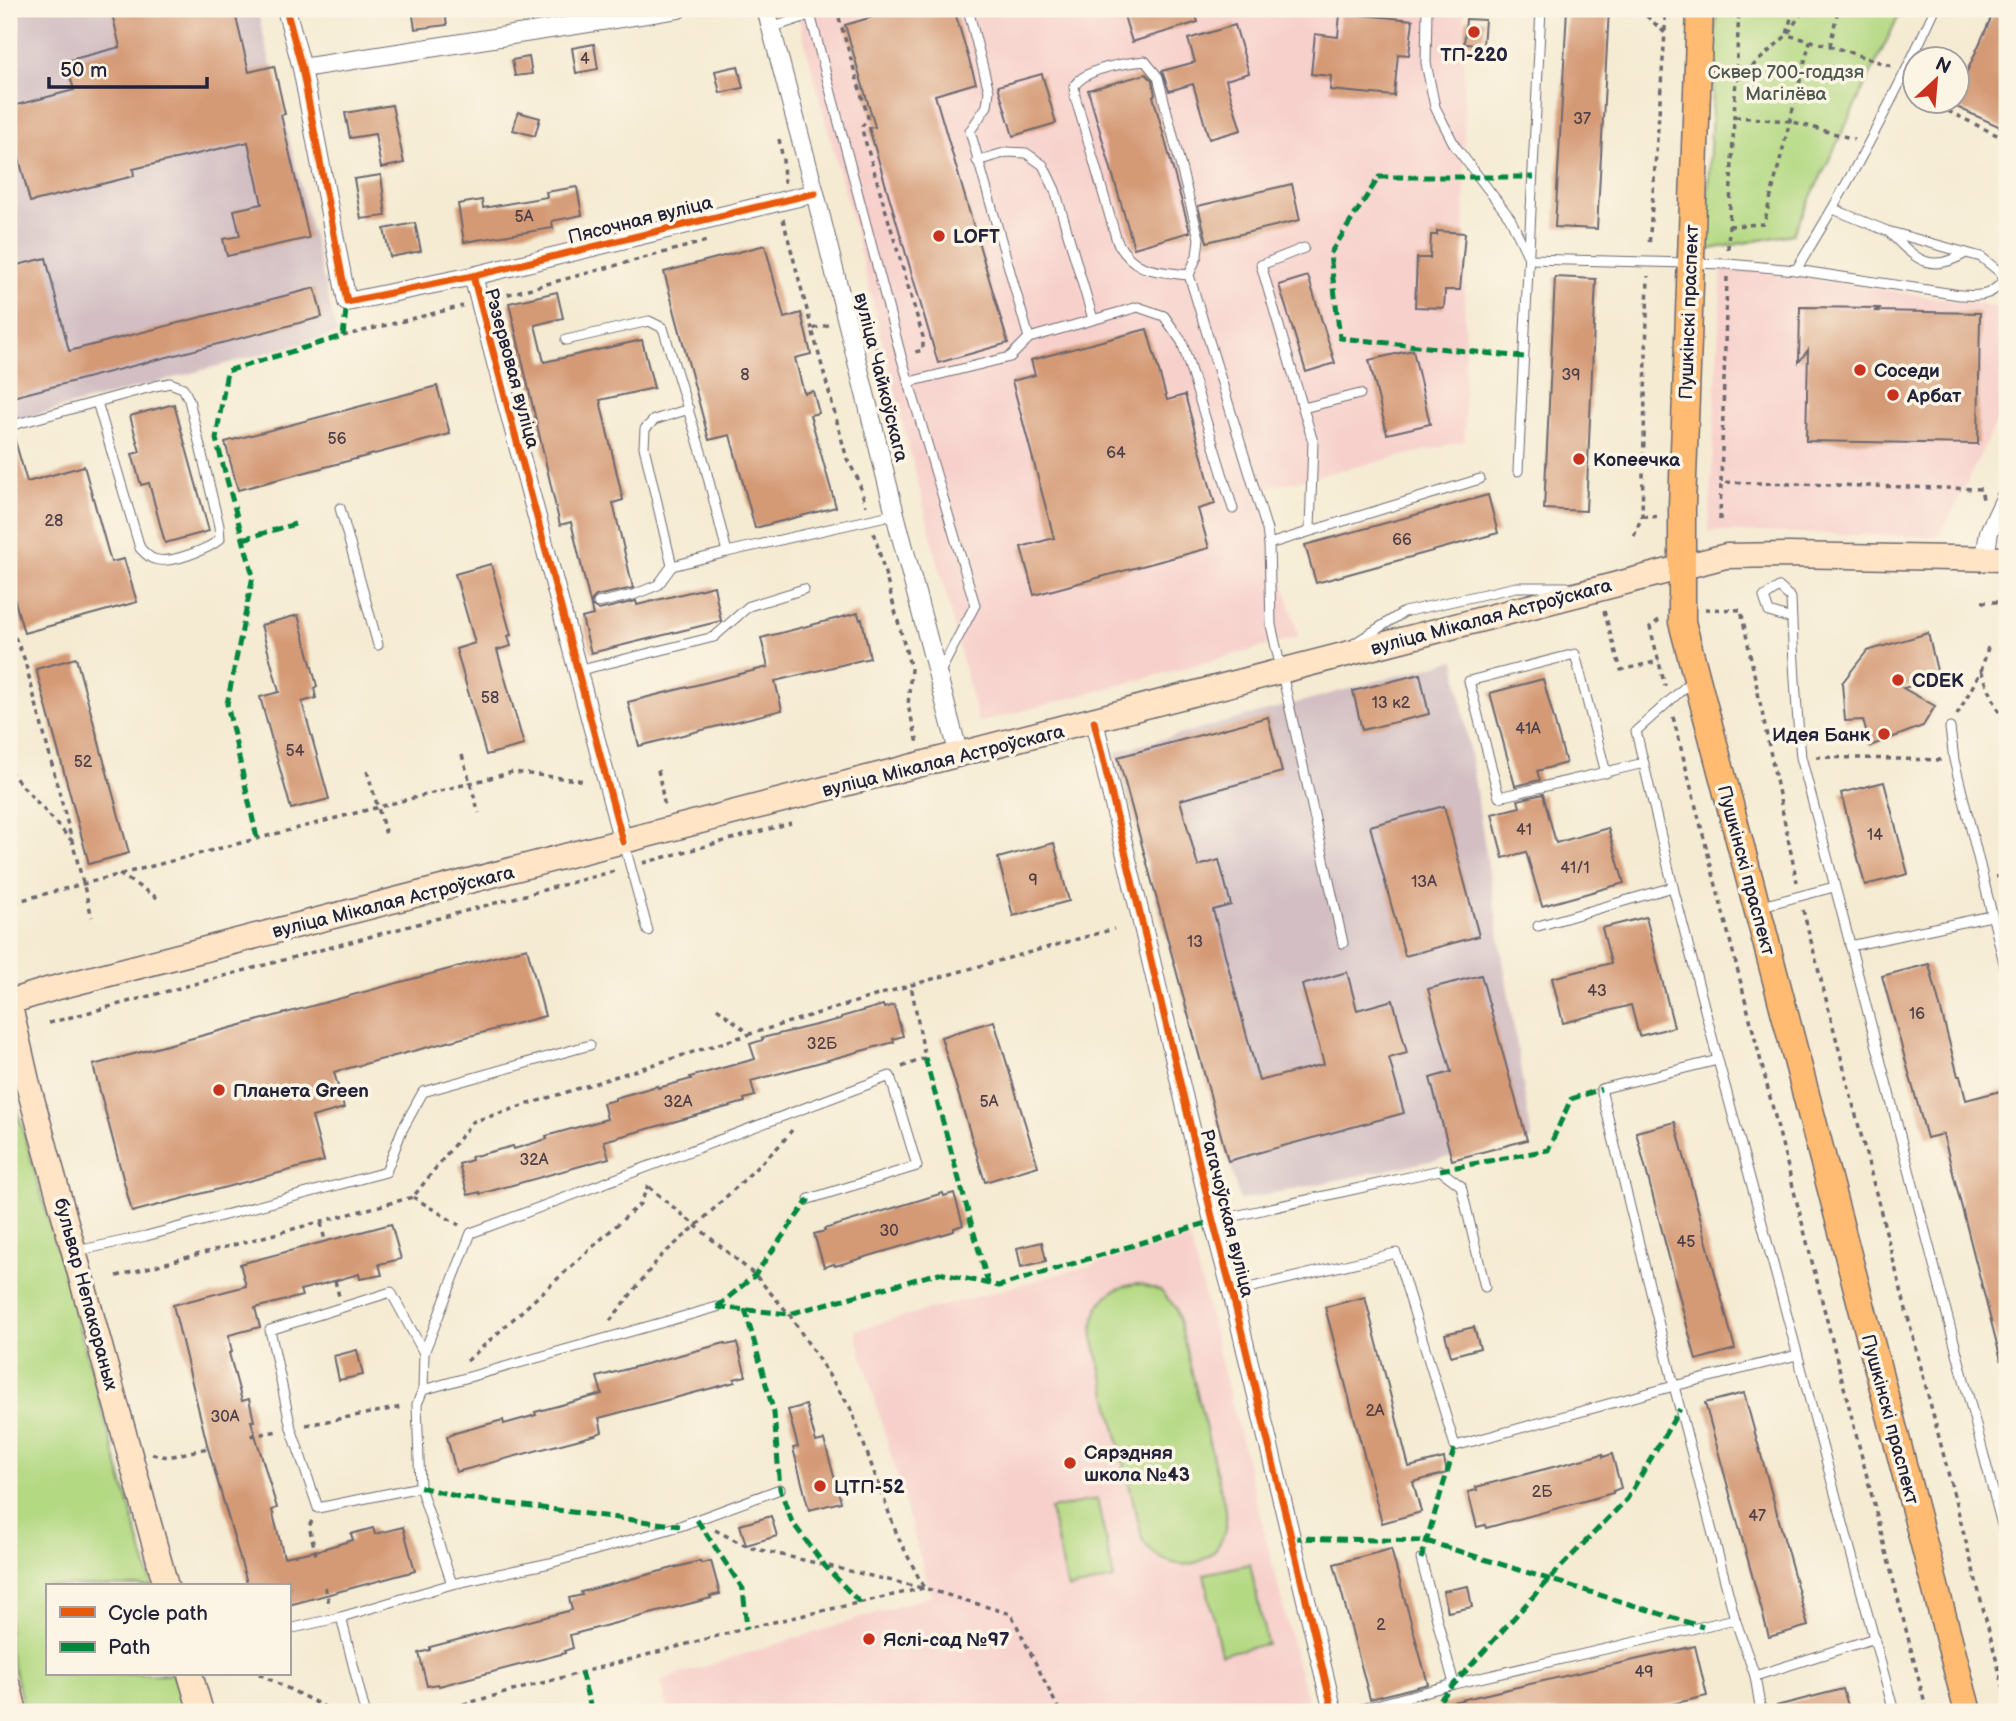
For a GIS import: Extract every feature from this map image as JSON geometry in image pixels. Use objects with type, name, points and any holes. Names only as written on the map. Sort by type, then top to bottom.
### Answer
[{"type":"main road","name":"Пушкінскі праспект","points":[[1700,9],[1681,566],[1682,622],[1968,1712]]},
{"type":"main road","name":"вуліца Мікалая Астроўскага","points":[[9,1002],[1333,657],[1601,595],[1681,566],[1726,556],[1996,558]]},
{"type":"main road","name":"бульвар Непакораных","points":[[9,1002],[27,1081],[165,1584]]},
{"type":"main road","points":[[191,1676],[201,1712]]},
{"type":"main road","points":[[9,1688],[15,1712]]},
{"type":"street","name":"Рэзервовая вуліца","points":[[286,9],[302,68],[347,302],[473,276],[623,842]]},
{"type":"street","points":[[302,68],[678,9]]},
{"type":"street","name":"вуліца Чайкоўскага","points":[[766,9],[959,755]]},
{"type":"street","name":"Пясочная вуліца","points":[[473,276],[815,193]]},
{"type":"street","points":[[1996,558],[1989,532],[2007,494]]},
{"type":"street","name":"Рагачоўская вуліца","points":[[1094,721],[1333,1712]]},
{"type":"lane","points":[[771,28],[827,9]]},
{"type":"lane","points":[[968,9],[989,91],[987,106],[970,131],[1029,338]]},
{"type":"lane","points":[[1427,9],[1426,63],[1435,107],[1455,146],[1510,218],[1530,259]]},
{"type":"lane","points":[[1518,471],[1541,9]]},
{"type":"lane","points":[[1918,46],[1935,9]]},
{"type":"lane","points":[[810,14],[909,382],[975,605],[938,675]]},
{"type":"lane","points":[[1189,275],[1151,270],[1132,263],[1123,254],[1117,241],[1074,86],[1078,80],[1092,73],[1145,61],[1158,77],[1199,238],[1197,256],[1189,275],[1268,530],[1271,625],[1343,943]]},
{"type":"lane","points":[[1796,270],[1833,209],[1900,85]]},
{"type":"lane","points":[[977,161],[1007,152],[1026,153],[1043,165],[1055,190],[1093,319]]},
{"type":"lane","points":[[1530,259],[1728,264],[1796,270],[1960,295],[1982,296],[1995,290],[2002,282],[2001,273],[1981,257],[1887,231],[1833,209]]},
{"type":"lane","points":[[1887,231],[1916,258],[1927,262],[1950,262],[1966,253]]},
{"type":"lane","points":[[1304,248],[1261,265],[1313,442],[1310,529]]},
{"type":"lane","points":[[909,382],[1010,356],[1029,338],[1138,307],[1164,316],[1182,342],[1233,509]]},
{"type":"lane","points":[[566,340],[649,321],[663,328],[727,552]]},
{"type":"lane","points":[[9,426],[97,402],[170,383],[183,388],[189,400],[219,526],[220,539],[211,547],[170,560],[154,560],[140,548],[97,402]]},
{"type":"lane","points":[[1303,408],[1360,394]]},
{"type":"lane","points":[[672,566],[644,447],[645,429],[654,420],[688,409]]},
{"type":"lane","points":[[1269,544],[1310,529],[1480,479]]},
{"type":"lane","points":[[340,508],[378,645]]},
{"type":"lane","points":[[598,603],[633,596],[658,585],[672,566],[895,514]]},
{"type":"lane","points":[[577,671],[714,637],[749,606],[804,589]]},
{"type":"lane","points":[[1792,619],[1794,684],[1801,757],[2007,1544]]},
{"type":"lane","points":[[1606,773],[1575,654],[1469,681],[1499,797],[1606,773],[1644,763]]},
{"type":"lane","points":[[1696,677],[1636,731],[1718,1060],[1894,1712]]},
{"type":"lane","points":[[1950,728],[1954,760],[2007,975]]},
{"type":"lane","points":[[623,842],[648,931]]},
{"type":"lane","points":[[1538,926],[1673,887]]},
{"type":"lane","points":[[1757,907],[1835,887]]},
{"type":"lane","points":[[1850,946],[1991,916]]},
{"type":"lane","points":[[75,1251],[146,1236],[386,1172],[402,1130],[423,1092],[590,1045]]},
{"type":"lane","points":[[1718,1060],[1601,1089],[1674,1386],[1735,1619],[1755,1676],[1761,1712]]},
{"type":"lane","points":[[452,1584],[420,1487],[417,1404],[423,1390],[424,1353],[471,1233],[890,1076],[917,1166],[810,1199]]},
{"type":"lane","points":[[1213,1221],[1440,1170],[1461,1186],[1485,1287]]},
{"type":"lane","points":[[1232,1292],[1396,1253],[1455,1446],[1797,1355]]},
{"type":"lane","points":[[420,1487],[318,1508],[291,1428],[270,1330],[391,1292],[424,1353]]},
{"type":"lane","points":[[423,1390],[717,1307]]},
{"type":"lane","points":[[290,1629],[341,1617],[452,1584],[550,1563],[697,1520],[780,1489]]},
{"type":"lane","points":[[1421,1559],[1454,1684]]},
{"type":"lane","points":[[341,1617],[365,1712]]},
{"type":"lane","points":[[1350,1712],[1454,1684],[1735,1619]]},
{"type":"lane","points":[[1755,1676],[1875,1638]]},
{"type":"path","points":[[1665,9],[1665,33]]},
{"type":"path","points":[[1720,520],[1729,226],[1740,9]]},
{"type":"path","points":[[1787,35],[1793,9]]},
{"type":"path","points":[[1737,80],[1787,35],[1804,9]]},
{"type":"path","points":[[1830,46],[1839,9]]},
{"type":"path","points":[[1787,35],[1900,69]]},
{"type":"path","points":[[1729,226],[1764,224],[1810,41]]},
{"type":"path","points":[[1958,116],[2007,140]]},
{"type":"path","points":[[1735,117],[1790,121],[1870,143]]},
{"type":"path","points":[[778,135],[783,160],[783,221],[812,328]]},
{"type":"path","points":[[343,336],[717,238]]},
{"type":"path","points":[[1721,482],[1981,489],[1989,532]]},
{"type":"path","points":[[1642,516],[1667,517]]},
{"type":"path","points":[[1601,595],[1621,670],[1659,661]]},
{"type":"path","points":[[1982,602],[2007,603]]},
{"type":"path","points":[[1704,609],[1741,610],[1799,896],[2007,1701]]},
{"type":"path","points":[[1666,614],[1650,627],[1927,1712]]},
{"type":"path","points":[[9,618],[24,658],[92,917]]},
{"type":"path","points":[[1950,728],[1981,671],[1989,644]]},
{"type":"path","points":[[1981,671],[2007,730]]},
{"type":"path","points":[[462,755],[479,813]]},
{"type":"path","points":[[1801,757],[1954,760]]},
{"type":"path","points":[[9,771],[73,841]]},
{"type":"path","points":[[367,771],[387,838]]},
{"type":"path","points":[[14,902],[513,772],[606,783]]},
{"type":"path","points":[[49,1023],[796,822]]},
{"type":"path","points":[[119,874],[159,899]]},
{"type":"path","points":[[117,1276],[413,1197],[472,1122],[911,985],[1114,929]]},
{"type":"path","points":[[890,1076],[895,1070],[925,1058],[911,985]]},
{"type":"path","points":[[717,1008],[750,1034]]},
{"type":"path","points":[[594,1342],[660,1256],[696,1226],[781,1144],[811,1106]]},
{"type":"path","points":[[641,1171],[649,1186],[755,1275],[789,1314],[850,1409],[897,1535],[924,1588]]},
{"type":"path","points":[[439,1385],[642,1203],[649,1186]]},
{"type":"path","points":[[413,1197],[471,1233]]},
{"type":"path","points":[[321,1223],[325,1241]]},
{"type":"path","points":[[251,1436],[417,1404]]},
{"type":"path","points":[[129,1451],[168,1457],[208,1448]]},
{"type":"path","points":[[317,1559],[309,1526],[318,1508]]},
{"type":"path","points":[[697,1520],[748,1547],[924,1588],[1011,1614],[1060,1712]]},
{"type":"path","points":[[435,1712],[747,1628],[924,1588]]},
{"type":"path","points":[[263,1676],[335,1712]]},
{"type":"shaded area","points":[[9,9],[257,9],[337,334],[9,422]]},
{"type":"shaded area","points":[[796,9],[1464,9],[1465,441],[1258,490],[1299,637],[978,723]]},
{"type":"shaded area","points":[[1722,266],[2007,308],[2007,400],[1940,537],[1709,531]]},
{"type":"shaded area","points":[[1455,660],[1532,1140],[1240,1200],[1115,752]]},
{"type":"shaded area","name":"Сярэдняя школа №43","points":[[1190,1238],[1310,1712],[668,1712],[661,1680],[931,1596],[855,1330]]},
{"type":"green space","name":"Сквер 700-годдзя Магілёва","points":[[1717,9],[1902,9],[1793,234],[1705,250]]},
{"type":"green space","points":[[9,1080],[151,1584],[46,1584],[46,1676],[174,1676],[183,1712],[25,1712],[9,1651]]},
{"type":"green space","points":[[1139,1284],[1161,1291],[1176,1308],[1226,1511],[1225,1529],[1219,1544],[1210,1555],[1198,1562],[1169,1562],[1155,1554],[1143,1541],[1093,1337],[1095,1316],[1110,1293]]},
{"type":"green space","points":[[1097,1499],[1114,1579],[1068,1589],[1050,1509]]},
{"type":"green space","points":[[1250,1564],[1267,1644],[1221,1654],[1204,1574]]},
{"type":"building","points":[[111,9],[234,9],[249,72],[274,66],[285,114],[281,115],[309,238],[227,256],[223,239],[240,236],[234,210],[262,204],[248,142],[133,169],[134,176],[30,202],[9,118],[9,107],[74,90],[66,61],[120,47]]},
{"type":"building","points":[[412,9],[444,9],[447,25],[415,29]]},
{"type":"building","name":"LOFT","points":[[900,9],[954,9],[976,83],[935,95],[1008,343],[938,363],[869,128],[875,127],[845,25]]},
{"type":"building","points":[[1122,9],[1194,9],[1198,22],[1132,42]]},
{"type":"building","points":[[1567,9],[1609,9],[1597,229],[1555,227]]},
{"type":"building","points":[[1995,9],[2007,9],[2007,130],[1970,113],[1970,65]]},
{"type":"building","points":[[1340,13],[1413,20],[1409,55],[1398,54],[1394,96],[1330,90],[1331,76],[1311,74],[1315,34],[1338,37]]},
{"type":"building","name":"ТП-220","points":[[1466,19],[1485,20],[1483,45],[1464,44]]},
{"type":"building","points":[[1235,25],[1249,73],[1226,80],[1241,130],[1209,139],[1193,84],[1169,91],[1162,71],[1195,62],[1188,39]]},
{"type":"building","points":[[594,44],[598,69],[576,73],[572,48]]},
{"type":"building","points":[[529,57],[532,74],[515,76],[512,60]]},
{"type":"building","points":[[738,66],[743,88],[720,93],[715,71]]},
{"type":"building","points":[[1042,74],[1056,123],[1013,136],[998,86]]},
{"type":"building","points":[[1146,74],[1152,80],[1153,96],[1190,232],[1134,248],[1088,90]]},
{"type":"building","points":[[392,105],[404,163],[381,168],[375,134],[350,138],[345,113]]},
{"type":"building","points":[[518,112],[540,118],[535,136],[513,130]]},
{"type":"building","points":[[381,175],[386,216],[361,219],[354,179]]},
{"type":"building","points":[[1292,184],[1300,220],[1207,242],[1198,206]]},
{"type":"building","points":[[577,187],[582,215],[552,221],[553,228],[464,242],[458,204],[482,200],[483,208],[547,197],[546,192]]},
{"type":"building","points":[[415,223],[421,251],[390,257],[384,229]]},
{"type":"building","points":[[1437,231],[1465,233],[1460,290],[1445,290],[1444,308],[1415,307],[1417,258],[1430,258],[1431,235],[1437,235]]},
{"type":"building","points":[[765,245],[784,318],[801,313],[811,354],[795,358],[804,393],[813,391],[819,413],[810,415],[836,507],[755,528],[730,435],[709,440],[664,272]]},
{"type":"building","points":[[46,258],[69,351],[315,288],[322,317],[9,398],[9,267]]},
{"type":"building","points":[[1308,276],[1335,363],[1306,372],[1279,285]]},
{"type":"building","points":[[1555,277],[1596,279],[1586,511],[1544,509]]},
{"type":"building","points":[[557,292],[563,318],[535,325],[544,362],[642,340],[654,388],[600,400],[623,500],[613,503],[633,588],[596,596],[591,605],[599,610],[636,601],[637,605],[714,586],[721,621],[591,653],[582,618],[593,615],[571,522],[560,525],[509,303]]},
{"type":"building","name":"Арбат","points":[[1800,307],[1980,313],[1978,444],[1806,441],[1808,350],[1799,362]]},
{"type":"building","points":[[1147,329],[1167,400],[1185,395],[1215,504],[1198,509],[1209,548],[1034,595],[1021,547],[1054,538],[1012,381],[1035,375],[1031,360]]},
{"type":"building","points":[[1413,350],[1430,424],[1387,434],[1369,360]]},
{"type":"building","points":[[437,386],[450,434],[238,490],[225,442]]},
{"type":"building","points":[[174,404],[209,531],[165,543],[149,483],[141,485],[132,454],[140,452],[130,416]]},
{"type":"building","points":[[14,437],[27,482],[84,466],[111,562],[124,559],[137,602],[24,633],[9,580],[9,438]]},
{"type":"building","points":[[1488,495],[1498,533],[1316,583],[1305,545]]},
{"type":"building","points":[[491,564],[511,635],[508,636],[511,646],[497,650],[524,745],[486,755],[456,649],[475,643],[455,574]]},
{"type":"building","points":[[858,613],[860,620],[862,619],[870,658],[775,681],[782,710],[639,746],[628,702],[768,667],[761,638]]},
{"type":"building","points":[[298,615],[317,686],[314,688],[316,698],[302,702],[329,799],[291,809],[260,697],[279,692],[261,625]]},
{"type":"building","points":[[1928,633],[1939,679],[1903,688],[1935,706],[1923,726],[1870,746],[1863,720],[1845,721],[1842,683],[1867,651]]},
{"type":"building","points":[[76,658],[129,853],[89,864],[36,669]]},
{"type":"building","points":[[1420,674],[1429,714],[1362,730],[1353,691]]},
{"type":"building","points":[[1543,679],[1566,763],[1537,771],[1540,780],[1515,786],[1490,693]]},
{"type":"building","points":[[1268,717],[1282,772],[1180,800],[1198,866],[1219,860],[1231,905],[1213,910],[1259,1081],[1324,1064],[1302,985],[1347,972],[1357,1010],[1393,1000],[1407,1053],[1389,1058],[1404,1113],[1228,1161],[1118,757]]},
{"type":"building","points":[[1884,782],[1908,874],[1865,885],[1841,793]]},
{"type":"building","points":[[1543,794],[1556,843],[1608,828],[1624,883],[1542,906],[1526,852],[1503,858],[1492,814],[1520,807],[1518,800]]},
{"type":"building","points":[[1444,806],[1479,936],[1405,956],[1370,826]]},
{"type":"building","points":[[1054,843],[1069,901],[1013,916],[998,858]]},
{"type":"building","points":[[1646,917],[1674,1027],[1639,1036],[1631,1005],[1563,1023],[1552,978],[1611,963],[1602,928]]},
{"type":"building","name":"Планета Green","points":[[527,948],[545,1016],[334,1072],[344,1108],[312,1117],[324,1161],[132,1212],[93,1065]]},
{"type":"building","points":[[1929,964],[1966,1100],[2004,1090],[2007,1103],[2007,1360],[2001,1360],[1943,1134],[1927,1138],[1882,976]]},
{"type":"building","points":[[1481,975],[1527,1140],[1452,1160],[1430,1078],[1451,1072],[1428,989]]},
{"type":"building","points":[[883,1005],[884,1008],[894,1005],[903,1036],[893,1039],[894,1042],[751,1081],[755,1096],[744,1099],[745,1102],[604,1141],[609,1158],[468,1195],[459,1164],[472,1160],[471,1157],[513,1146],[514,1149],[547,1139],[546,1136],[607,1119],[603,1103],[615,1098],[755,1059],[750,1044],[763,1040],[762,1038],[841,1019]]},
{"type":"building","points":[[994,1021],[1038,1166],[985,1182],[941,1037]]},
{"type":"building","points":[[1675,1122],[1735,1349],[1696,1360],[1636,1132]]},
{"type":"building","points":[[943,1193],[944,1196],[954,1193],[963,1225],[954,1228],[954,1231],[824,1267],[814,1234]]},
{"type":"building","points":[[391,1224],[401,1259],[379,1264],[382,1275],[360,1279],[359,1274],[300,1290],[302,1296],[255,1308],[260,1327],[229,1335],[232,1352],[229,1353],[242,1401],[249,1399],[254,1421],[251,1421],[277,1508],[272,1510],[284,1557],[353,1540],[351,1534],[373,1528],[375,1534],[403,1527],[415,1571],[290,1605],[290,1584],[247,1584],[208,1448],[173,1305],[246,1286],[240,1264]]},
{"type":"building","points":[[1042,1242],[1046,1261],[1021,1267],[1017,1248]]},
{"type":"building","points":[[1365,1297],[1409,1467],[1444,1458],[1447,1473],[1413,1482],[1421,1512],[1382,1523],[1325,1307]]},
{"type":"building","points":[[1474,1327],[1480,1348],[1451,1356],[1445,1334]]},
{"type":"building","points":[[725,1343],[737,1343],[746,1376],[734,1379],[735,1382],[599,1418],[602,1432],[595,1435],[456,1472],[447,1437],[455,1433],[503,1420],[504,1424],[536,1415],[535,1412],[602,1394],[597,1377]]},
{"type":"building","points":[[357,1350],[363,1375],[339,1380],[334,1356]]},
{"type":"building","points":[[1744,1393],[1808,1626],[1769,1637],[1705,1403]]},
{"type":"building","points":[[806,1405],[816,1442],[824,1440],[841,1502],[809,1510],[793,1448],[798,1447],[788,1410]]},
{"type":"building","points":[[1603,1454],[1603,1457],[1612,1454],[1621,1488],[1613,1493],[1486,1528],[1485,1525],[1477,1527],[1468,1492],[1477,1490],[1476,1487]]},
{"type":"building","points":[[771,1516],[777,1536],[746,1545],[740,1525]]},
{"type":"building","points":[[1391,1549],[1428,1684],[1370,1699],[1334,1564]]},
{"type":"building","points":[[700,1561],[711,1561],[720,1594],[570,1635],[573,1648],[564,1651],[565,1653],[439,1686],[427,1686],[419,1653],[430,1650],[430,1647],[572,1610],[569,1598],[582,1595],[581,1592]]},
{"type":"building","points":[[1468,1586],[1472,1607],[1448,1612],[1443,1591]]},
{"type":"building","points":[[1695,1646],[1707,1696],[1637,1712],[1440,1712],[1439,1705]]},
{"type":"building","points":[[1843,1689],[1850,1712],[1777,1712],[1776,1706]]},
{"type":"marked path","points":[[1524,357],[1340,338],[1330,254],[1379,177],[1534,177]]},
{"type":"marked path","points":[[257,838],[227,704],[253,576],[216,439],[227,371],[343,336],[347,302]]},
{"type":"marked path","points":[[243,539],[295,524]]},
{"type":"marked path","points":[[925,1058],[988,1283]]},
{"type":"marked path","points":[[1440,1170],[1548,1150],[1571,1099],[1601,1089]]},
{"type":"marked path","points":[[717,1307],[755,1275],[809,1199]]},
{"type":"marked path","points":[[717,1307],[789,1314],[939,1273],[999,1286],[1213,1221]]},
{"type":"marked path","points":[[745,1309],[774,1413],[780,1489],[792,1522],[825,1566],[860,1603]]},
{"type":"marked path","points":[[1432,1712],[1437,1703],[1549,1579],[1627,1499],[1680,1409]]},
{"type":"marked path","points":[[1421,1559],[1455,1446]]},
{"type":"marked path","points":[[420,1487],[464,1498],[680,1526]]},
{"type":"marked path","points":[[697,1520],[743,1589],[747,1628]]},
{"type":"marked path","points":[[1291,1538],[1426,1541],[1703,1627]]},
{"type":"marked path","points":[[581,1672],[592,1712]]},
{"type":"cycle path","points":[[286,9],[302,68],[347,302],[473,276],[815,193]]},
{"type":"cycle path","points":[[473,276],[623,842]]},
{"type":"cycle path","points":[[1094,721],[1333,1712]]},
{"type":"place","name":"ТП-220","points":[[1474,32]]},
{"type":"place","name":"LOFT","points":[[939,236]]},
{"type":"place","name":"Соседи","points":[[1860,370]]},
{"type":"place","name":"Арбат","points":[[1893,395]]},
{"type":"place","name":"Копеечка","points":[[1579,459]]},
{"type":"place","name":"CDEK","points":[[1898,680]]},
{"type":"place","name":"Идея Банк","points":[[1884,734]]},
{"type":"place","name":"Планета Green","points":[[219,1090]]},
{"type":"place","name":"Сярэдняя школа №43","points":[[1070,1463]]},
{"type":"place","name":"ЦТП-52","points":[[820,1486]]},
{"type":"place","name":"Яслі-сад №97","points":[[869,1639]]}]
